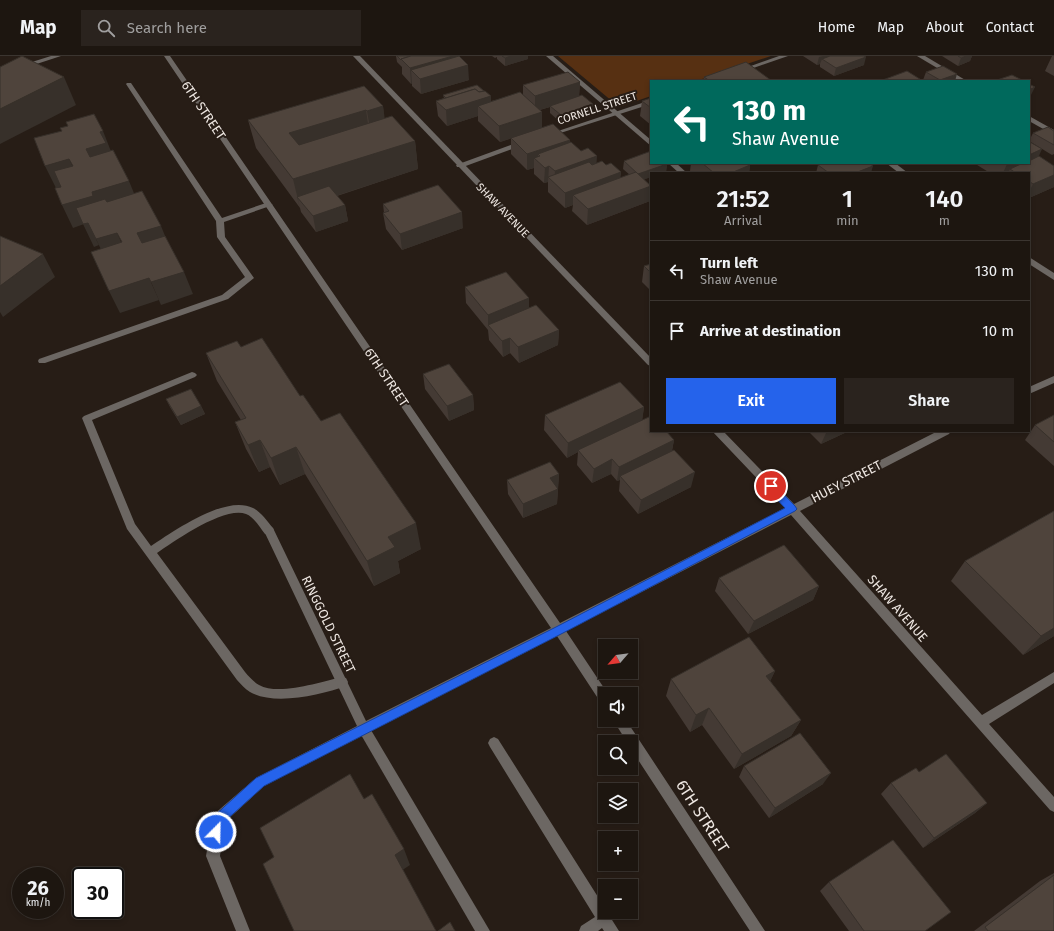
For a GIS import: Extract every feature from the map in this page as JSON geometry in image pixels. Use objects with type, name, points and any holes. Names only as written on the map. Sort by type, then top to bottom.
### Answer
[{"type":"street","points":[[0,74],[58,56]]},
{"type":"street","name":"6TH STREET","points":[[167,56],[598,688]]},
{"type":"street","name":"SHAW AVENUE","points":[[356,56],[650,362]]},
{"type":"street","points":[[549,56],[650,143]]},
{"type":"street","points":[[732,74],[755,69],[785,56]]},
{"type":"street","points":[[920,56],[962,80]]},
{"type":"street","points":[[42,361],[225,297],[250,278],[221,237],[220,221],[129,84]]},
{"type":"street","name":"CORNELL STREET","points":[[542,138],[650,102]]},
{"type":"street","points":[[1030,119],[1054,133]]},
{"type":"street","points":[[460,165],[527,143]]},
{"type":"street","points":[[673,164],[682,172]]},
{"type":"street","points":[[891,164],[903,172]]},
{"type":"street","points":[[220,221],[269,205]]},
{"type":"street","points":[[1030,261],[1054,277]]},
{"type":"street","points":[[192,375],[87,418],[131,526],[241,676],[254,689],[268,694],[285,695],[342,682]]},
{"type":"street","points":[[1030,391],[1054,379]]},
{"type":"street","name":"SHAW AVENUE","points":[[718,432],[792,509],[1054,806]]},
{"type":"street","name":"HUEY STREET","points":[[243,931],[213,856],[218,820],[260,782],[944,432]]},
{"type":"street","name":"RINGGOLD STREET","points":[[150,552],[190,527],[231,509],[247,510],[260,520],[269,531],[364,730],[483,931]]},
{"type":"street","points":[[980,722],[1054,677]]},
{"type":"street","name":"6TH STREET","points":[[624,727],[758,931]]},
{"type":"street","points":[[494,743],[598,909]]},
{"type":"street","points":[[586,931],[604,919],[612,931]]},
{"type":"shaded area","points":[[558,56],[771,56],[699,80],[650,80],[650,96],[619,107]]},
{"type":"building","points":[[22,56],[64,77],[0,109],[0,67]]},
{"type":"building","points":[[397,56],[411,56],[401,60]]},
{"type":"building","points":[[411,56],[453,56],[410,68],[401,59]]},
{"type":"building","points":[[459,56],[468,65],[420,79],[411,70]]},
{"type":"building","points":[[830,56],[866,57],[836,68],[822,59]]},
{"type":"building","points":[[746,62],[771,80],[708,80],[704,77]]},
{"type":"building","points":[[943,66],[957,74],[940,80],[926,72]]},
{"type":"building","points":[[907,71],[921,80],[883,80]]},
{"type":"building","points":[[568,72],[580,82],[535,96],[523,85]]},
{"type":"building","points":[[1012,75],[1022,80],[997,80]]},
{"type":"building","points":[[1030,84],[1035,87],[1030,90]]},
{"type":"building","points":[[477,85],[484,91],[479,92],[475,89],[446,98],[443,95]]},
{"type":"building","points":[[364,86],[383,106],[289,133],[299,145],[392,116],[415,141],[293,179],[248,120]]},
{"type":"building","points":[[475,89],[479,92],[485,91],[491,96],[446,110],[436,101]]},
{"type":"building","points":[[520,92],[542,112],[499,126],[478,106]]},
{"type":"building","points":[[582,95],[593,104],[561,115],[550,106]]},
{"type":"building","points":[[650,98],[650,107],[642,101]]},
{"type":"building","points":[[94,114],[103,131],[100,132],[106,143],[86,149],[90,157],[113,150],[129,181],[92,192],[93,196],[62,205],[55,188],[61,187],[54,171],[73,166],[69,159],[45,166],[34,138],[62,131],[60,128],[68,126],[66,122]]},
{"type":"building","points":[[553,124],[570,140],[527,154],[511,138]]},
{"type":"building","points":[[1048,127],[1054,131],[1054,145],[1033,133]]},
{"type":"building","points":[[571,142],[581,151],[588,148],[597,156],[555,171],[549,166],[545,168],[534,158],[540,156],[538,154]]},
{"type":"building","points":[[1030,142],[1042,149],[1030,155]]},
{"type":"building","points":[[650,151],[650,164],[667,164],[638,174],[624,161]]},
{"type":"building","points":[[1039,156],[1054,166],[1054,175],[1033,184],[1030,182],[1030,172],[1014,172],[1010,169],[1021,164],[1030,164],[1030,160]]},
{"type":"building","points":[[602,161],[606,165],[611,163],[621,172],[565,193],[548,177],[589,162],[592,165]]},
{"type":"building","points":[[703,164],[750,165],[733,172],[713,172]]},
{"type":"building","points":[[870,164],[873,166],[858,172],[828,172],[818,165]]},
{"type":"building","points":[[636,172],[650,185],[650,186],[588,209],[573,195]]},
{"type":"building","points":[[438,185],[462,212],[400,234],[383,213],[389,211],[383,204]]},
{"type":"building","points":[[329,186],[345,205],[313,216],[297,197]]},
{"type":"building","points":[[142,191],[161,226],[137,233],[142,243],[165,236],[184,272],[151,282],[149,278],[109,291],[91,252],[122,242],[117,233],[96,239],[88,223],[83,224],[76,208],[105,199],[107,202]]},
{"type":"building","points":[[0,236],[43,254],[0,286]]},
{"type":"building","points":[[650,264],[650,272],[644,266]]},
{"type":"building","points":[[506,272],[529,298],[488,315],[465,287]]},
{"type":"building","points":[[536,305],[559,330],[518,347],[510,338],[502,341],[488,325]]},
{"type":"building","points":[[262,338],[300,396],[303,395],[321,421],[340,413],[416,523],[388,537],[395,547],[367,561],[296,447],[271,458],[260,440],[248,445],[235,422],[246,418],[206,353],[237,341],[241,347]]},
{"type":"building","points":[[449,364],[473,395],[447,406],[423,374]]},
{"type":"building","points":[[620,382],[644,407],[568,443],[545,415]]},
{"type":"building","points":[[191,389],[201,406],[177,417],[166,399]]},
{"type":"building","points":[[1054,415],[1054,442],[1035,425]]},
{"type":"building","points":[[650,416],[650,432],[667,432],[674,440],[619,467],[612,459],[594,469],[578,450]]},
{"type":"building","points":[[674,450],[695,472],[641,500],[620,476]]},
{"type":"building","points":[[550,462],[559,474],[550,478],[558,489],[523,504],[507,480]]},
{"type":"building","points":[[1054,511],[1054,628],[1041,636],[965,561]]},
{"type":"building","points":[[784,545],[819,586],[754,621],[719,578]]},
{"type":"building","points":[[749,637],[775,671],[766,676],[801,720],[742,754],[709,708],[696,715],[671,679]]},
{"type":"building","points":[[800,733],[831,773],[775,808],[744,766]]},
{"type":"building","points":[[946,754],[987,803],[934,838],[891,783],[916,768],[919,772]]},
{"type":"building","points":[[350,774],[364,799],[372,794],[404,849],[395,855],[436,931],[294,931],[263,864],[274,857],[260,828]]},
{"type":"building","points":[[893,840],[951,912],[925,931],[864,931],[829,882]]},
{"type":"building","points":[[1054,875],[1054,931],[988,931],[985,927]]},
{"type":"building","points":[[450,922],[455,931],[438,931]]},
{"type":"route","points":[[216,832],[218,820],[260,782],[559,630],[792,509],[771,486]]}]
